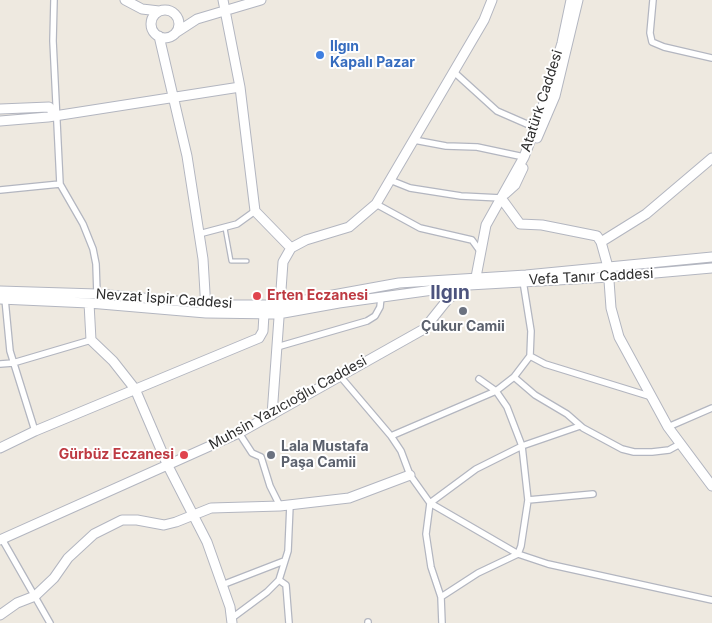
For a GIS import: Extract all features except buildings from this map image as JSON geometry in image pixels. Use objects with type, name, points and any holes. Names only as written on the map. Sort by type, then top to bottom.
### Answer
[{"type":"street","points":[[54,0],[53,41],[60,184],[83,224],[93,249],[96,264],[97,294]]},
{"type":"street","points":[[125,0],[142,9],[166,10],[177,16],[197,19]]},
{"type":"street","points":[[159,36],[169,38],[197,19],[224,5],[261,0]]},
{"type":"street","points":[[272,415],[278,343],[278,309],[283,262],[290,248],[306,240],[349,227],[376,204],[484,20],[492,0]]},
{"type":"street","name":"Atatürk Caddesi","points":[[476,277],[486,225],[524,157],[536,128],[559,52],[571,0]]},
{"type":"street","name":"Atatürk Caddesi","points":[[501,198],[515,185],[555,96],[578,0]]},
{"type":"street","points":[[653,0],[650,33],[652,42],[664,47],[712,58]]},
{"type":"street","points":[[224,5],[240,87],[255,211],[290,248]]},
{"type":"street","points":[[142,9],[151,22],[152,29],[159,36],[164,52],[172,97],[187,156],[199,234],[206,309]]},
{"type":"street","points":[[151,22],[159,11]]},
{"type":"street","points":[[164,52],[180,22],[177,16]]},
{"type":"street","points":[[454,72],[497,111],[536,128]]},
{"type":"street","points":[[0,121],[57,115],[240,87]]},
{"type":"street","points":[[0,109],[50,107],[57,115]]},
{"type":"street","points":[[414,140],[446,146],[477,147],[524,157]]},
{"type":"street","points":[[601,242],[646,214],[712,158]]},
{"type":"street","points":[[390,180],[419,190],[461,196],[501,198],[520,224],[542,225],[597,236],[601,242],[608,267],[611,308],[619,337],[654,398],[668,427],[712,486]]},
{"type":"street","points":[[0,190],[60,184]]},
{"type":"street","points":[[376,204],[420,228],[472,240],[480,251]]},
{"type":"street","points":[[199,234],[237,224],[255,211]]},
{"type":"street","name":"Vefa Tanır Caddesi","points":[[476,277],[526,275],[712,257]]},
{"type":"street","name":"Vefa Tanır Caddesi","points":[[470,285],[523,280],[610,277],[712,268]]},
{"type":"street","name":"Nevzat İspir Caddesi","points":[[2,297],[264,314],[278,309],[400,283],[476,277]]},
{"type":"street","name":"Muhsin Yazıcıoğlu Caddesi","points":[[1,539],[168,466],[239,433],[272,415],[424,328],[448,299],[470,285],[476,277]]},
{"type":"street","points":[[391,436],[496,391],[514,377],[530,356],[531,331],[523,280]]},
{"type":"street","name":"Nevzat İspir Caddesi","points":[[2,297],[97,294],[206,309],[278,309],[470,285]]},
{"type":"street","points":[[2,297],[10,352],[35,431]]},
{"type":"street","points":[[262,335],[278,343],[367,321],[375,316],[380,307],[381,297]]},
{"type":"street","points":[[89,303],[91,340],[113,361],[135,389],[168,466],[207,542],[232,621],[279,580],[288,551],[290,505]]},
{"type":"street","points":[[0,448],[35,431],[262,335],[265,326],[264,314]]},
{"type":"street","points":[[0,364],[13,363],[91,340]]},
{"type":"street","points":[[530,356],[545,364],[654,398]]},
{"type":"street","points":[[340,376],[391,436],[401,451],[410,475],[430,502],[518,554],[548,564],[712,600]]},
{"type":"street","points":[[514,377],[535,395],[567,414],[580,426],[622,449],[634,452],[669,450],[680,444]]},
{"type":"street","points":[[479,379],[496,391],[512,417],[522,446],[528,500],[518,554]]},
{"type":"street","points":[[668,427],[712,408]]},
{"type":"street","points":[[442,623],[441,597],[431,567],[426,534],[430,502],[476,469],[522,446],[580,426]]},
{"type":"street","points":[[239,433],[252,453],[261,457],[270,486],[280,506]]},
{"type":"street","points":[[0,615],[35,596],[54,578],[68,558],[94,534],[122,520],[137,520],[164,525],[211,508],[280,506],[349,498],[410,475]]},
{"type":"street","points":[[528,500],[593,494]]},
{"type":"street","points":[[1,539],[50,623]]},
{"type":"street","points":[[441,597],[478,573],[518,554]]},
{"type":"street","points":[[222,585],[284,561]]},
{"type":"street","points":[[279,580],[286,586],[289,623]]},
{"type":"lane","points":[[226,228],[231,261],[247,261]]},
{"type":"place","name":"Ilgın Kapalı Pazar","points":[[320,55]]},
{"type":"place","name":"Erten Eczanesi","points":[[257,296]]},
{"type":"place","name":"Çukur Camii","points":[[463,311]]},
{"type":"place","name":"Gürbüz Eczanesi","points":[[184,455]]},
{"type":"place","name":"Lala Mustafa Paşa Camii","points":[[271,455]]},
{"type":"district","name":"Ilgın","points":[[450,293]]}]
